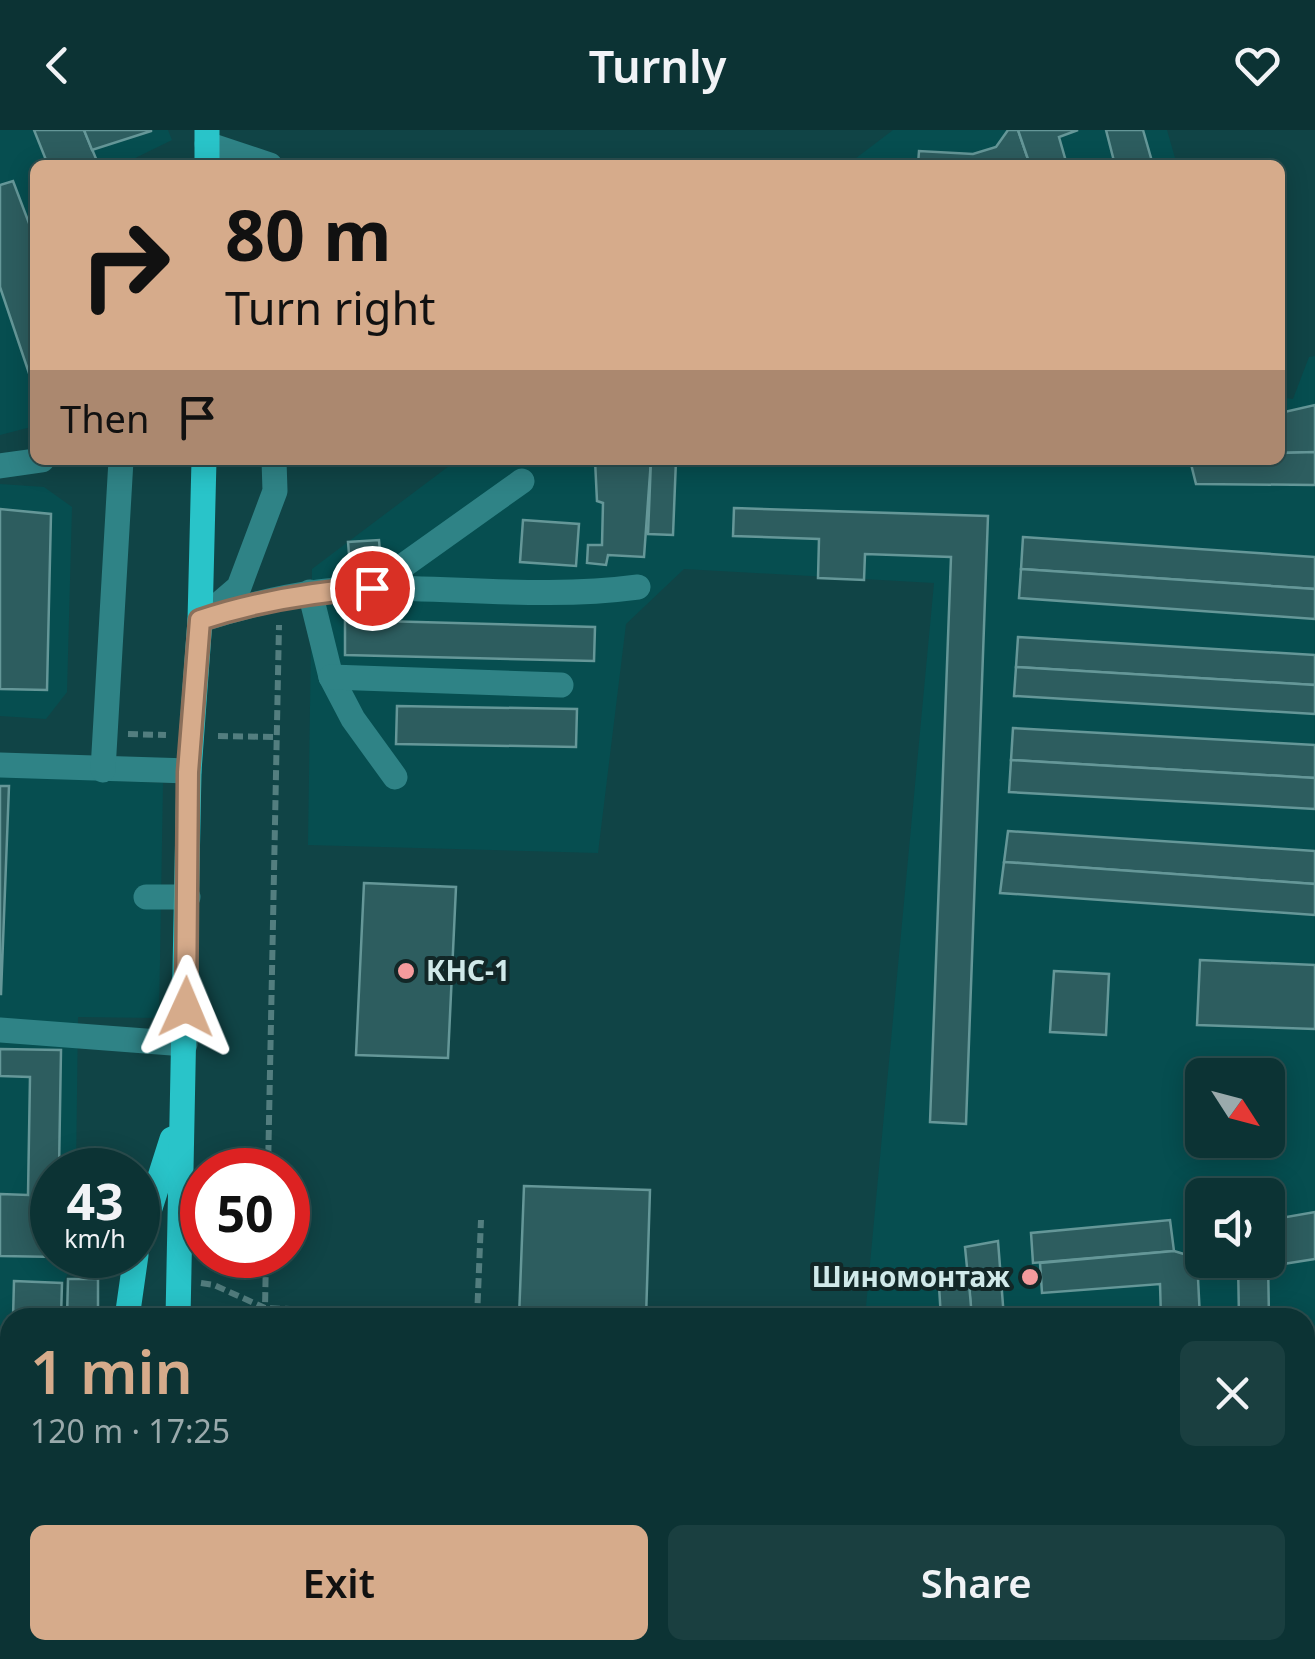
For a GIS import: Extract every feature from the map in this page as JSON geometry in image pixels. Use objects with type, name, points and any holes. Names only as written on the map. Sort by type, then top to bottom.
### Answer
[{"type":"main road","points":[[178,1308],[188,772],[200,620],[204,465]]},
{"type":"main road","points":[[160,1177],[180,1115]]},
{"type":"main road","points":[[128,1308],[133,1278]]},
{"type":"lane","points":[[207,146],[253,160]]},
{"type":"lane","points":[[0,466],[30,462]]},
{"type":"lane","points":[[103,770],[121,465]]},
{"type":"lane","points":[[200,620],[239,586],[275,491],[274,465]]},
{"type":"lane","points":[[372,588],[522,481]]},
{"type":"lane","points":[[200,620],[310,592],[372,588],[582,595],[638,588]]},
{"type":"lane","points":[[310,592],[331,677],[353,719],[395,777]]},
{"type":"lane","points":[[331,677],[561,685]]},
{"type":"lane","points":[[0,765],[188,772]]},
{"type":"lane","points":[[146,897],[188,898]]},
{"type":"lane","points":[[0,1030],[184,1044]]},
{"type":"path","points":[[268,1148],[280,598]]},
{"type":"path","points":[[476,1308],[481,1220]]},
{"type":"path","points":[[265,1308],[266,1278]]},
{"type":"shaded area","points":[[0,130],[168,130],[172,140],[131,160],[30,160],[30,427],[0,435]]},
{"type":"shaded area","points":[[893,130],[1167,130],[1176,160],[854,160]]},
{"type":"shaded area","points":[[1315,356],[1315,1308],[866,1308],[934,583],[684,569],[626,624],[598,853],[308,845],[312,569],[450,465],[1285,465],[1285,398],[1293,399],[1309,357]]},
{"type":"shaded area","points":[[0,484],[44,487],[72,507],[67,692],[46,719],[0,716]]},
{"type":"shaded area","points":[[0,776],[163,783],[159,1018],[78,1017],[76,1148],[30,1148],[30,1278],[66,1278],[62,1308],[0,1308]]},
{"type":"building","points":[[34,130],[84,130],[97,160],[46,160]]},
{"type":"building","points":[[84,130],[151,130],[151,131],[92,150]]},
{"type":"building","points":[[1008,130],[1018,130],[1028,160],[918,160],[919,151],[973,154],[996,147]]},
{"type":"building","points":[[1018,130],[1078,130],[1059,137],[1066,160],[1028,160]]},
{"type":"building","points":[[1106,130],[1143,130],[1152,160],[1114,160]]},
{"type":"building","points":[[13,181],[30,226],[30,376],[0,287],[0,185]]},
{"type":"building","points":[[1315,405],[1315,452],[1285,453],[1285,412]]},
{"type":"building","points":[[1315,452],[1315,485],[1196,484],[1191,465],[1285,465],[1285,453]]},
{"type":"building","points":[[595,465],[651,465],[644,557],[608,555],[606,565],[587,563],[588,545],[602,545],[603,503],[597,501]]},
{"type":"building","points":[[651,465],[676,465],[673,535],[648,534]]},
{"type":"building","points":[[734,508],[988,516],[966,1124],[930,1122],[951,557],[865,554],[864,580],[818,578],[819,539],[733,536]]},
{"type":"building","points":[[0,509],[51,514],[47,690],[0,689]]},
{"type":"building","points":[[523,520],[579,524],[576,566],[520,562]]},
{"type":"building","points":[[1023,537],[1315,557],[1315,589],[1021,569]]},
{"type":"building","points":[[379,540],[381,564],[350,566],[348,542]]},
{"type":"building","points":[[1021,569],[1315,589],[1315,619],[1019,598]]},
{"type":"building","points":[[345,620],[595,627],[594,661],[345,655]]},
{"type":"building","points":[[1018,637],[1315,655],[1315,685],[1016,667]]},
{"type":"building","points":[[1016,667],[1315,685],[1315,714],[1014,696]]},
{"type":"building","points":[[397,706],[577,709],[576,747],[396,744]]},
{"type":"building","points":[[1013,728],[1315,745],[1315,778],[1011,760]]},
{"type":"building","points":[[1011,760],[1315,778],[1315,809],[1009,792]]},
{"type":"building","points":[[0,786],[9,786],[1,994],[0,994]]},
{"type":"building","points":[[1008,831],[1315,851],[1315,884],[1004,862]]},
{"type":"building","points":[[1004,862],[1315,884],[1315,915],[1000,893]]},
{"type":"building","name":"КНС-1","points":[[364,883],[456,887],[448,1058],[356,1055]]},
{"type":"building","points":[[1200,960],[1315,965],[1315,1029],[1197,1025]]},
{"type":"building","points":[[1054,971],[1109,974],[1106,1035],[1050,1032]]},
{"type":"building","points":[[0,1049],[61,1050],[59,1148],[30,1148],[30,1257],[0,1256],[0,1194],[28,1195],[30,1077],[0,1076]]},
{"type":"building","points":[[524,1186],[650,1190],[646,1308],[519,1308]]},
{"type":"building","points":[[1315,1212],[1315,1259],[1285,1264],[1285,1217]]},
{"type":"building","points":[[1170,1220],[1174,1251],[1033,1263],[1031,1233]]},
{"type":"building","points":[[998,1241],[1003,1308],[971,1308],[965,1247]]},
{"type":"building","points":[[1174,1251],[1185,1254],[1185,1278],[1198,1278],[1200,1308],[1161,1308],[1160,1284],[1042,1293],[1040,1263]]},
{"type":"building","points":[[1238,1278],[1268,1278],[1269,1308],[1239,1308]]},
{"type":"building","points":[[68,1279],[98,1279],[98,1308],[67,1308]]},
{"type":"building","points":[[14,1281],[62,1283],[61,1308],[13,1308]]},
{"type":"building","points":[[969,1283],[971,1308],[940,1308],[939,1286]]},
{"type":"place","name":"КНС-1","points":[[406,971]]},
{"type":"place","name":"Шиномонтаж","points":[[1030,1277]]},
{"type":"route","points":[[186,1007],[188,772],[200,620],[310,592],[372,588]]}]
